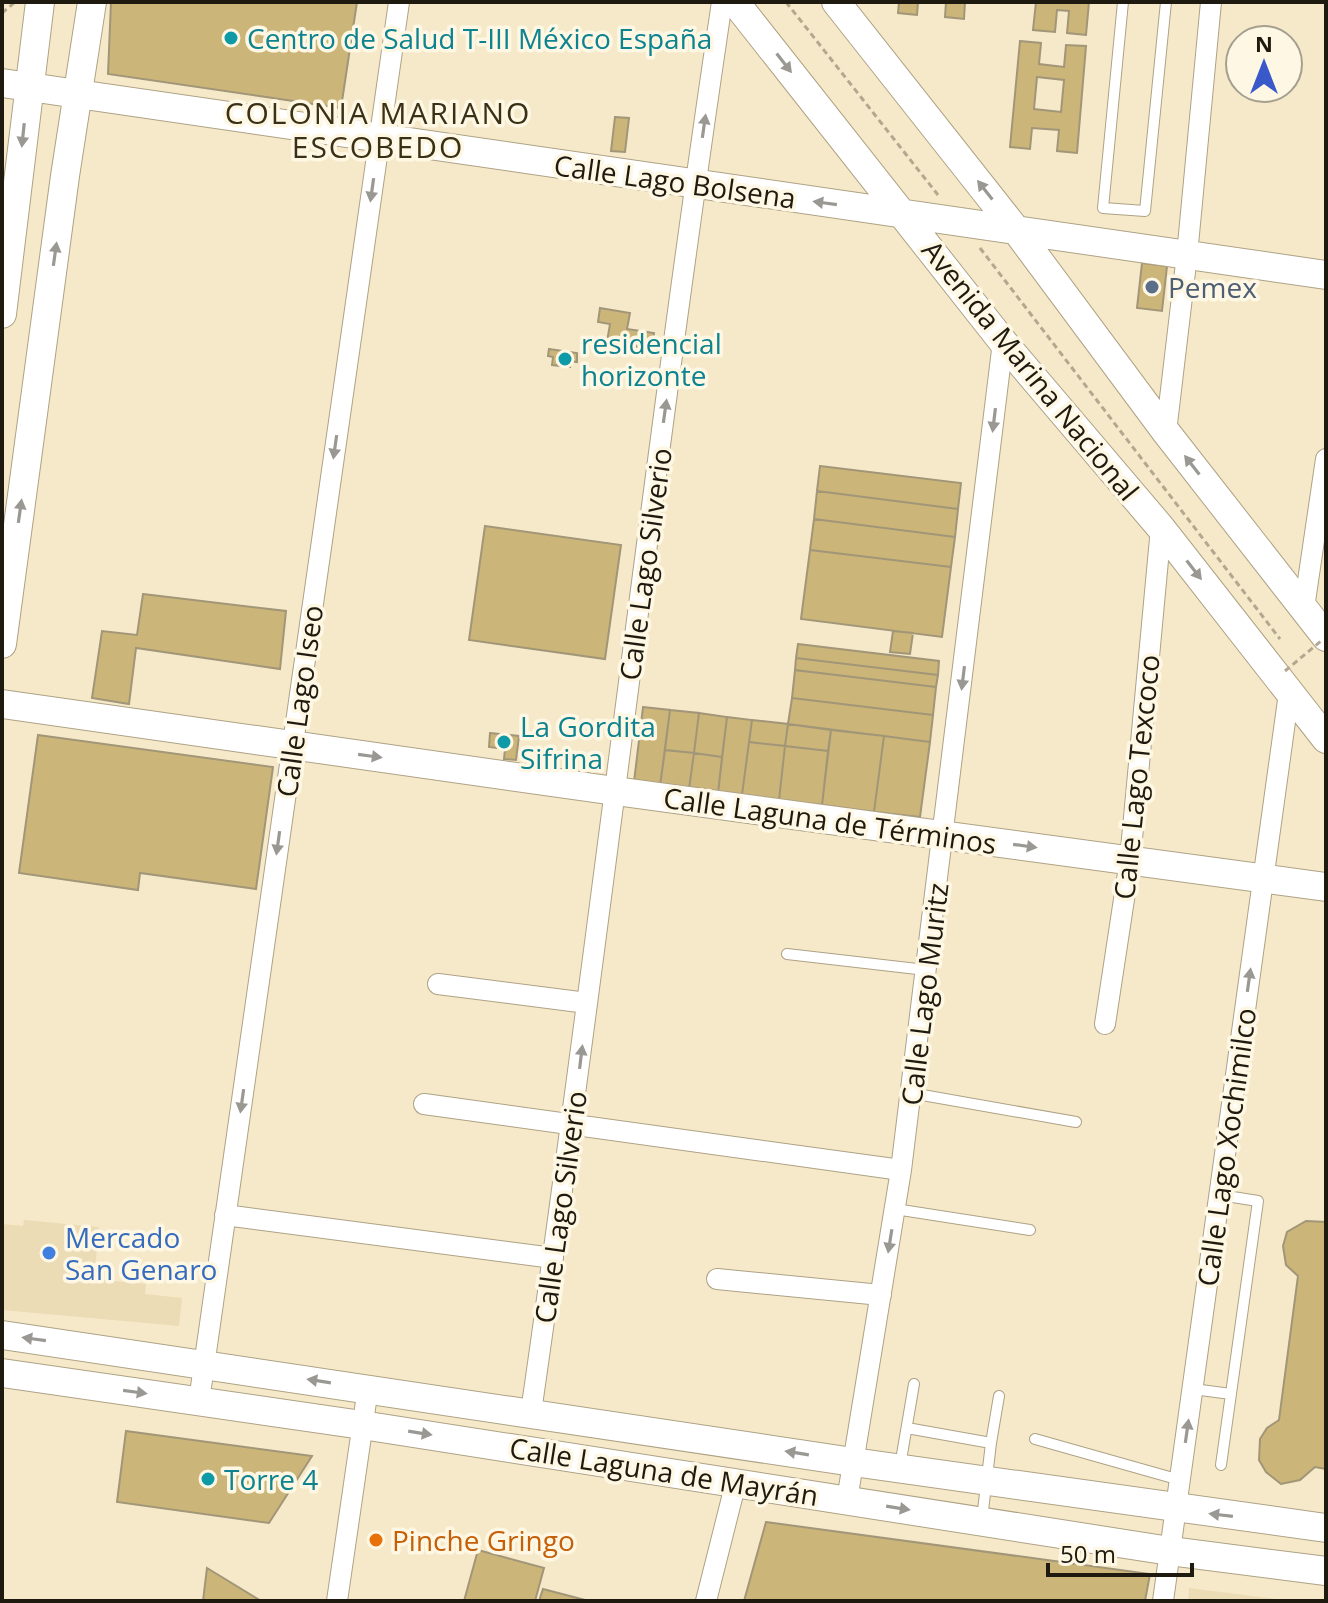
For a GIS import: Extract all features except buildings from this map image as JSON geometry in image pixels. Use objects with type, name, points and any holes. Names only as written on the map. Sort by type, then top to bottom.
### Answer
[{"type":"street","points":[[2,314],[15,85],[40,2]]},
{"type":"street","points":[[2,644],[92,2]]},
{"type":"street","name":"Calle Lago Iseo","points":[[199,1401],[399,2]]},
{"type":"street","name":"Calle Lago Silverio","points":[[531,1412],[722,2]]},
{"type":"street","name":"Avenida Marina Nacional","points":[[735,2],[1003,342],[1287,682],[1326,739]]},
{"type":"street","points":[[836,2],[1016,230],[1166,432],[1304,608],[1323,639]]},
{"type":"street","points":[[1166,432],[1187,255],[1211,2]]},
{"type":"street","name":"Calle Lago Bolsena","points":[[15,85],[1326,275]]},
{"type":"street","name":"Calle Lago Muritz","points":[[847,1500],[901,1170],[928,970],[1003,342]]},
{"type":"street","points":[[1304,608],[1326,459]]},
{"type":"street","name":"Calle Lago Texcoco","points":[[1105,1024],[1130,860],[1161,528]]},
{"type":"street","name":"Calle Lago Xochimilco","points":[[1163,1601],[1263,878],[1287,682]]},
{"type":"street","name":"Calle Laguna de Términos","points":[[2,704],[1326,887]]},
{"type":"street","points":[[438,984],[587,1003]]},
{"type":"street","points":[[424,1104],[901,1170]]},
{"type":"street","points":[[225,1215],[553,1258]]},
{"type":"street","points":[[717,1279],[881,1295]]},
{"type":"street","name":"Calle Laguna de Mayrán","points":[[2,1335],[853,1462],[1326,1528]]},
{"type":"street","points":[[86,1385],[92,1347]]},
{"type":"street","name":"Calle Laguna de Mayrán","points":[[2,1373],[362,1425],[1170,1551],[1326,1571]]},
{"type":"street","points":[[337,1601],[368,1388]]},
{"type":"street","points":[[706,1601],[736,1482]]},
{"type":"lane","points":[[1123,2],[1103,208],[1145,211],[1166,2]]},
{"type":"lane","points":[[787,954],[928,970]]},
{"type":"lane","points":[[911,1093],[1076,1122]]},
{"type":"lane","points":[[1220,1195],[1258,1201],[1221,1465]]},
{"type":"lane","points":[[895,1209],[1030,1230]]},
{"type":"lane","points":[[899,1468],[914,1384]]},
{"type":"lane","points":[[1193,1389],[1231,1394]]},
{"type":"lane","points":[[982,1521],[999,1396]]},
{"type":"lane","points":[[907,1428],[991,1443]]},
{"type":"lane","points":[[1035,1439],[1180,1480]]},
{"type":"path","points":[[2,13],[15,2]]},
{"type":"path","points":[[786,2],[959,221],[1287,648]]},
{"type":"path","points":[[1287,682],[1323,639]]},
{"type":"shaded area","name":"Mercado San Genaro","points":[[24,1220],[99,1227],[94,1279],[146,1284],[145,1294],[182,1298],[179,1326],[2,1310],[2,1224],[23,1226]]},
{"type":"shaded area","points":[[1189,1588],[1291,1601],[1188,1601]]},
{"type":"place","name":"Centro de Salud T-III México España","points":[[231,38]]},
{"type":"place","name":"Pemex","points":[[1152,287]]},
{"type":"place","name":"residencial horizonte","points":[[565,359]]},
{"type":"place","name":"La Gordita Sifrina","points":[[504,742]]},
{"type":"place","name":"Mercado San Genaro","points":[[49,1253]]},
{"type":"place","name":"Torre 4","points":[[208,1479]]},
{"type":"place","name":"Pinche Gringo","points":[[376,1540]]},
{"type":"district","name":"COLONIA MARIANO ESCOBEDO","points":[[378,129]]}]
